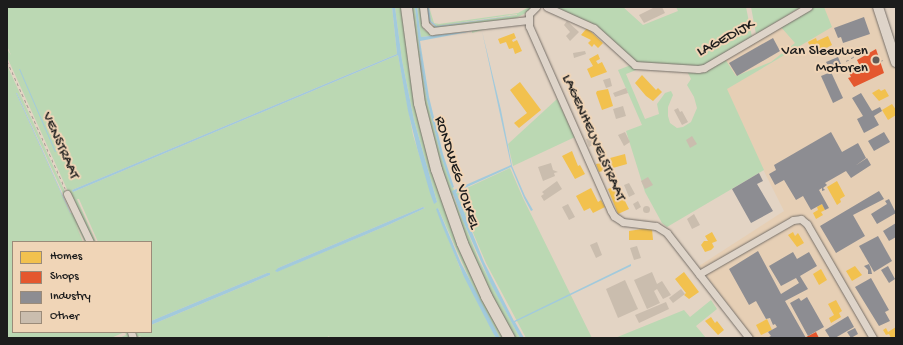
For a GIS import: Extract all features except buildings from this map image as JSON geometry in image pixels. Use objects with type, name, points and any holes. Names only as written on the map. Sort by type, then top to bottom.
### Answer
[{"type":"main road","name":"RONDWEG VOLKEL","points":[[406,7],[419,104],[436,169],[465,250],[486,296],[509,338]]},
{"type":"street","points":[[423,7],[425,24],[432,31],[528,20],[529,14],[536,7]]},
{"type":"street","name":"LAGEDIJK","points":[[548,7],[594,28],[635,65],[698,69],[704,68],[808,7]]},
{"type":"street","points":[[878,7],[896,62]]},
{"type":"street","name":"LAGENHEUVELSTRAAT","points":[[528,20],[532,34],[614,216],[623,222],[652,225],[662,229],[672,238],[749,338]]},
{"type":"street","name":"VENSTRAAT","points":[[68,194],[90,241]]},
{"type":"street","points":[[699,274],[793,220],[801,219],[807,224],[873,338]]},
{"type":"path","points":[[846,61],[857,55],[854,51]]},
{"type":"path","name":"VENSTRAAT","points":[[7,61],[68,194]]},
{"type":"shaded area","points":[[806,7],[880,7],[896,51],[896,338],[753,338],[699,266],[784,211],[709,62]]},
{"type":"green space","points":[[7,7],[392,7],[397,54],[72,190],[73,192],[398,55],[413,135],[434,203],[437,202],[414,120],[402,60],[395,7],[403,7],[426,150],[505,338],[500,338],[476,294],[438,208],[437,210],[460,268],[496,338],[330,338],[329,336],[326,338],[142,338],[140,336],[135,338],[133,333],[152,333],[152,325],[270,275],[267,273],[152,321],[152,241],[98,241],[79,199],[77,199],[96,241],[91,241],[7,57],[7,49],[11,55],[7,46]],"holes":[[[423,207],[425,208],[276,272],[278,268]]]},
{"type":"green space","points":[[410,7],[415,7],[421,65],[427,100],[441,156],[454,190],[453,196],[479,260],[520,338],[514,338],[488,291],[453,210],[424,108]]},
{"type":"green space","points":[[417,7],[421,7],[422,24],[424,30],[429,33],[488,25],[490,30],[489,28],[472,33],[472,30],[421,37]]},
{"type":"green space","points":[[424,7],[427,7],[429,21],[432,26],[437,26],[431,21],[429,7],[434,23],[439,24],[518,13],[529,7],[533,7],[516,18],[436,29],[428,26]],"holes":[[[517,14],[517,15],[437,26]]]},
{"type":"green space","points":[[553,7],[623,7],[643,25],[678,11],[676,7],[746,7],[752,37],[704,66],[638,65],[591,23]]},
{"type":"green space","points":[[751,7],[801,7],[756,34]]},
{"type":"green space","points":[[813,7],[824,7],[832,27],[727,89],[764,170],[667,227],[662,223],[645,192],[626,131],[642,125],[618,70],[631,65],[636,70],[626,74],[645,119],[659,114],[657,104],[665,93],[671,91],[673,95],[668,107],[670,123],[677,128],[683,127],[691,122],[697,108],[694,97],[687,85],[691,79],[687,71],[725,59],[736,76],[771,62],[795,43],[780,26]]},
{"type":"green space","points":[[7,65],[88,241],[84,241],[75,222],[83,241],[12,241],[12,333],[123,333],[111,338],[7,338]],"holes":[[[16,93],[17,93],[72,213],[70,213]]]},
{"type":"green space","points":[[557,99],[575,137],[513,166],[508,144]]},
{"type":"green space","points":[[510,168],[523,198],[592,338],[526,338],[486,263],[456,193]]},
{"type":"green space","points":[[711,300],[717,309],[696,326],[706,338],[615,338],[684,310],[690,317]]},
{"type":"green space","points":[[125,333],[130,333],[132,338],[119,338],[126,335]]},
{"type":"water","points":[[392,7],[395,7],[402,60],[414,120],[437,202],[434,204],[417,148],[408,111],[398,55],[73,192],[72,190],[397,54]]},
{"type":"water","points":[[415,7],[417,7],[421,37],[473,31],[420,41],[429,97],[443,154],[454,187],[452,188],[441,156],[427,100],[421,65]]},
{"type":"water","points":[[427,7],[429,7],[431,21],[437,26],[518,15],[436,27],[429,21]]},
{"type":"water","points":[[482,31],[501,110],[512,166],[533,210],[531,211],[524,198],[511,167],[456,192],[484,262],[514,321],[631,264],[631,266],[515,322],[524,338],[520,338],[491,284],[463,221],[452,191],[511,165]]},
{"type":"water","points":[[20,69],[56,152],[55,152]]},
{"type":"water","points":[[17,93],[71,214],[70,213]]},
{"type":"water","points":[[423,207],[425,208],[386,226],[277,272],[275,271],[278,268]]},
{"type":"water","points":[[438,208],[461,263],[500,338],[496,338],[493,333],[464,277],[442,225],[436,209]]},
{"type":"water","points":[[270,273],[270,275],[152,325],[152,321]]},
{"type":"place","name":"Van Sleeuwen Motoren","points":[[876,60]]}]
